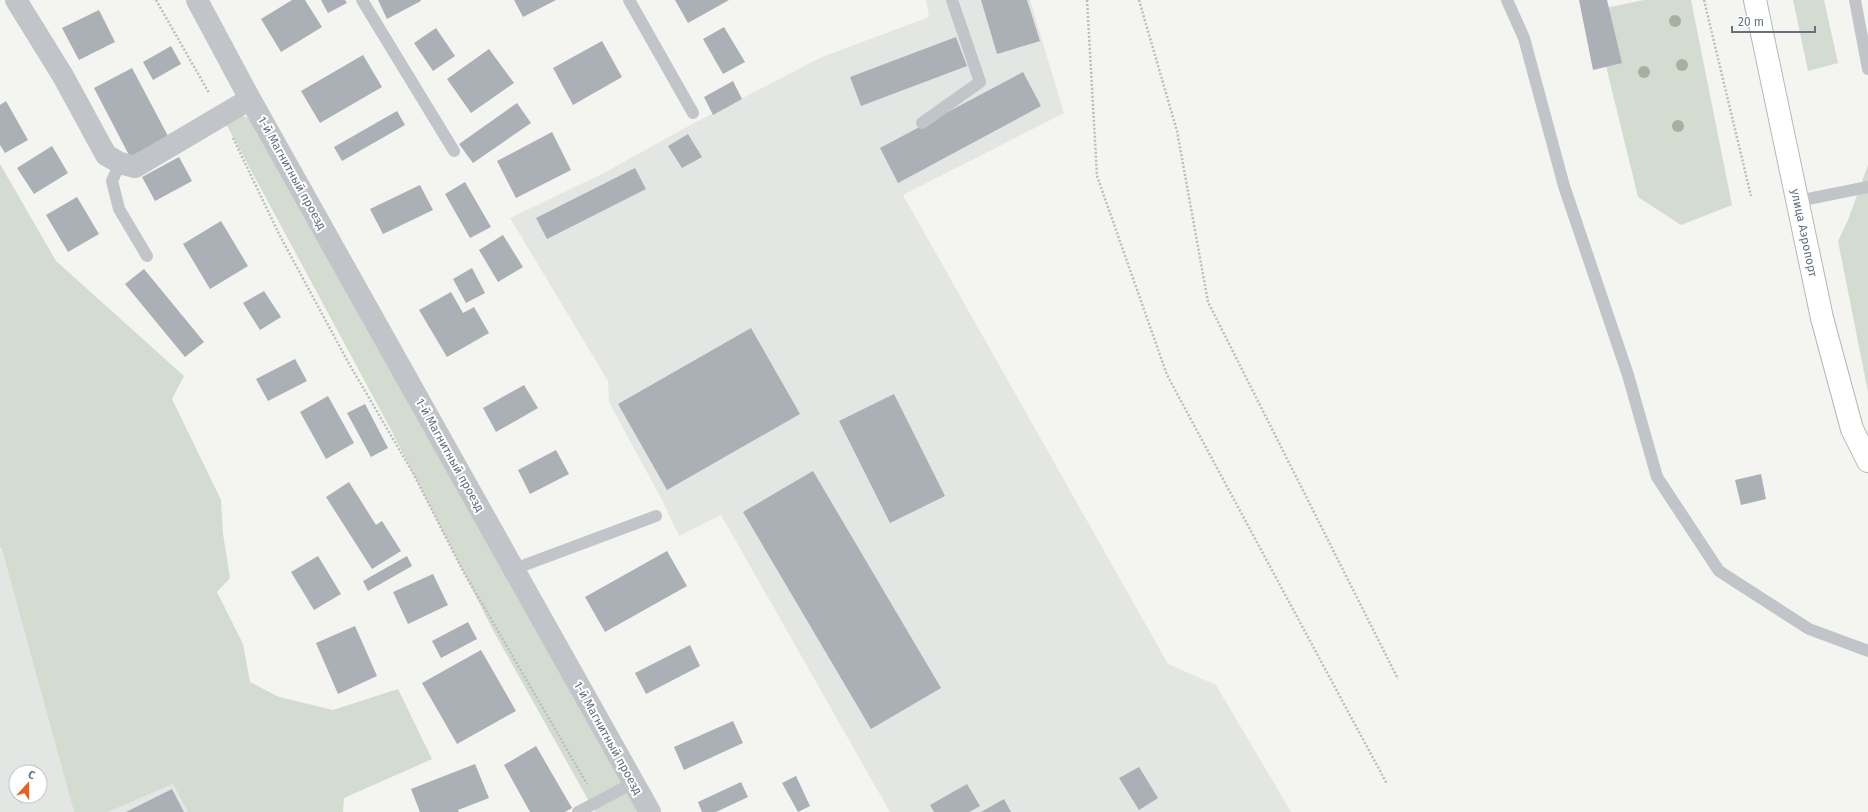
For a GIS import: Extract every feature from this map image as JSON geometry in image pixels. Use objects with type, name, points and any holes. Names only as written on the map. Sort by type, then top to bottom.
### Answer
[{"type":"main road","name":"улица Аэропорт","points":[[1755,0],[1822,318],[1852,429],[1868,461]]},
{"type":"street","points":[[16,0],[63,76],[106,155],[120,163],[135,167],[250,99]]},
{"type":"street","name":"1-й Магнитный проезд","points":[[197,0],[250,99],[650,812]]},
{"type":"lane","points":[[362,0],[454,152]]},
{"type":"lane","points":[[629,0],[694,113]]},
{"type":"lane","points":[[922,123],[980,82],[952,0]]},
{"type":"lane","points":[[1507,0],[1524,38],[1564,186],[1628,375],[1657,477],[1719,572],[1809,629],[1868,651]]},
{"type":"lane","points":[[1854,0],[1868,69]]},
{"type":"lane","points":[[120,163],[112,181],[119,209],[147,256]]},
{"type":"lane","points":[[1798,201],[1868,187]]},
{"type":"lane","points":[[514,569],[656,516]]},
{"type":"lane","points":[[578,812],[633,783]]},
{"type":"path","points":[[156,0],[222,116],[279,234],[348,362],[413,473],[463,571],[598,802]]},
{"type":"path","points":[[1087,0],[1097,176],[1167,375],[1387,784]]},
{"type":"path","points":[[1139,0],[1177,131],[1208,302],[1398,679]]},
{"type":"path","points":[[1704,0],[1752,196]]},
{"type":"shaded area","points":[[926,0],[1030,0],[1064,113],[903,195],[1168,664],[1216,685],[1291,812],[890,812],[721,515],[679,536],[663,502],[609,402],[608,381],[510,218],[602,174],[685,128],[822,57],[929,17]]},
{"type":"shaded area","points":[[1644,0],[1691,0],[1732,205],[1681,225],[1638,197],[1606,66],[1605,8]]},
{"type":"shaded area","points":[[1793,0],[1824,0],[1838,63],[1808,71]]},
{"type":"shaded area","points":[[241,115],[248,118],[638,812],[595,812],[494,632],[390,428],[225,122]]},
{"type":"shaded area","points":[[0,164],[56,261],[184,376],[172,399],[221,500],[223,534],[230,578],[217,592],[243,644],[250,682],[279,697],[333,710],[398,689],[432,759],[344,798],[343,812],[188,812],[173,784],[108,812],[74,812],[2,550],[0,548]]},
{"type":"shaded area","points":[[1868,165],[1868,392],[1838,241],[1848,220]]},
{"type":"shaded area","points":[[2,550],[74,812],[0,812],[0,551]]},
{"type":"shaded area","points":[[173,784],[188,812],[108,812]]},
{"type":"building","points":[[292,0],[305,0],[322,27],[281,52],[261,19]]},
{"type":"building","points":[[321,0],[345,0],[347,3],[328,13]]},
{"type":"building","points":[[378,0],[420,0],[421,1],[387,19]]},
{"type":"building","points":[[514,0],[556,0],[523,17]]},
{"type":"building","points":[[675,0],[729,0],[688,23]]},
{"type":"building","points":[[981,0],[1027,0],[1040,41],[997,54]]},
{"type":"building","points":[[1579,0],[1607,0],[1622,63],[1593,70]]},
{"type":"building","points":[[99,10],[115,42],[79,60],[62,28]]},
{"type":"building","points":[[724,27],[745,62],[723,74],[703,39]]},
{"type":"building","points":[[436,28],[455,56],[433,71],[414,43]]},
{"type":"building","points":[[956,37],[967,66],[861,106],[850,77]]},
{"type":"building","points":[[602,41],[622,77],[573,105],[553,68]]},
{"type":"building","points":[[171,46],[181,64],[153,80],[143,62]]},
{"type":"building","points":[[489,49],[514,83],[471,113],[447,79]]},
{"type":"building","points":[[363,55],[382,87],[320,123],[301,91]]},
{"type":"building","points":[[132,68],[168,136],[130,157],[94,88]]},
{"type":"building","points":[[1023,72],[1041,106],[898,183],[880,148]]},
{"type":"building","points":[[733,81],[742,99],[713,115],[704,97]]},
{"type":"building","points":[[6,101],[28,140],[5,153],[0,145],[0,105]]},
{"type":"building","points":[[517,103],[531,123],[473,163],[459,144]]},
{"type":"building","points":[[397,111],[405,125],[342,161],[334,147]]},
{"type":"building","points":[[552,132],[571,170],[516,198],[497,161]]},
{"type":"building","points":[[688,134],[702,157],[682,168],[668,146]]},
{"type":"building","points":[[52,146],[68,173],[34,194],[17,168]]},
{"type":"building","points":[[179,157],[192,181],[155,201],[142,177]]},
{"type":"building","points":[[635,168],[646,189],[547,239],[536,218]]},
{"type":"building","points":[[465,182],[491,227],[470,238],[445,194]]},
{"type":"building","points":[[420,185],[433,210],[383,234],[370,209]]},
{"type":"building","points":[[77,197],[99,234],[68,252],[46,215]]},
{"type":"building","points":[[221,221],[248,266],[210,289],[183,244]]},
{"type":"building","points":[[503,235],[523,267],[498,282],[479,250]]},
{"type":"building","points":[[472,268],[485,293],[466,303],[453,279]]},
{"type":"building","points":[[144,269],[204,342],[185,357],[125,284]]},
{"type":"building","points":[[264,291],[281,317],[260,330],[243,303]]},
{"type":"building","points":[[451,292],[463,313],[474,307],[489,333],[447,357],[419,310]]},
{"type":"building","points":[[751,328],[800,414],[667,490],[618,404]]},
{"type":"building","points":[[295,359],[307,381],[268,401],[256,379]]},
{"type":"building","points":[[524,385],[538,408],[496,432],[483,408]]},
{"type":"building","points":[[894,394],[945,496],[890,523],[839,421]]},
{"type":"building","points":[[328,396],[354,443],[326,459],[300,412]]},
{"type":"building","points":[[365,404],[388,448],[371,457],[347,413]]},
{"type":"building","points":[[556,450],[569,474],[530,494],[518,470]]},
{"type":"building","points":[[813,471],[941,688],[871,729],[743,512]]},
{"type":"building","points":[[1761,474],[1766,499],[1741,505],[1735,480]]},
{"type":"building","points":[[349,482],[376,525],[382,521],[401,551],[372,569],[326,497]]},
{"type":"building","points":[[667,551],[687,586],[605,632],[585,597]]},
{"type":"building","points":[[318,556],[341,594],[314,610],[291,572]]},
{"type":"building","points":[[407,556],[412,566],[368,591],[363,581]]},
{"type":"building","points":[[433,574],[448,605],[408,624],[393,592]]},
{"type":"building","points":[[468,622],[477,639],[441,658],[432,641]]},
{"type":"building","points":[[355,626],[377,676],[338,694],[316,643]]},
{"type":"building","points":[[690,645],[700,666],[646,694],[635,673]]},
{"type":"building","points":[[481,650],[516,711],[457,744],[422,683]]},
{"type":"building","points":[[733,721],[743,743],[684,770],[674,747]]},
{"type":"building","points":[[536,746],[572,808],[565,812],[530,812],[504,765]]},
{"type":"building","points":[[475,764],[489,798],[458,810],[459,812],[420,812],[411,789]]},
{"type":"building","points":[[1139,767],[1158,798],[1139,810],[1119,778]]},
{"type":"building","points":[[796,776],[810,806],[798,812],[782,783]]},
{"type":"building","points":[[741,782],[748,797],[716,812],[702,812],[698,802]]},
{"type":"building","points":[[967,784],[980,806],[969,812],[934,812],[930,805]]},
{"type":"building","points":[[172,789],[184,812],[126,812]]},
{"type":"building","points":[[1004,799],[1011,812],[981,812]]}]
